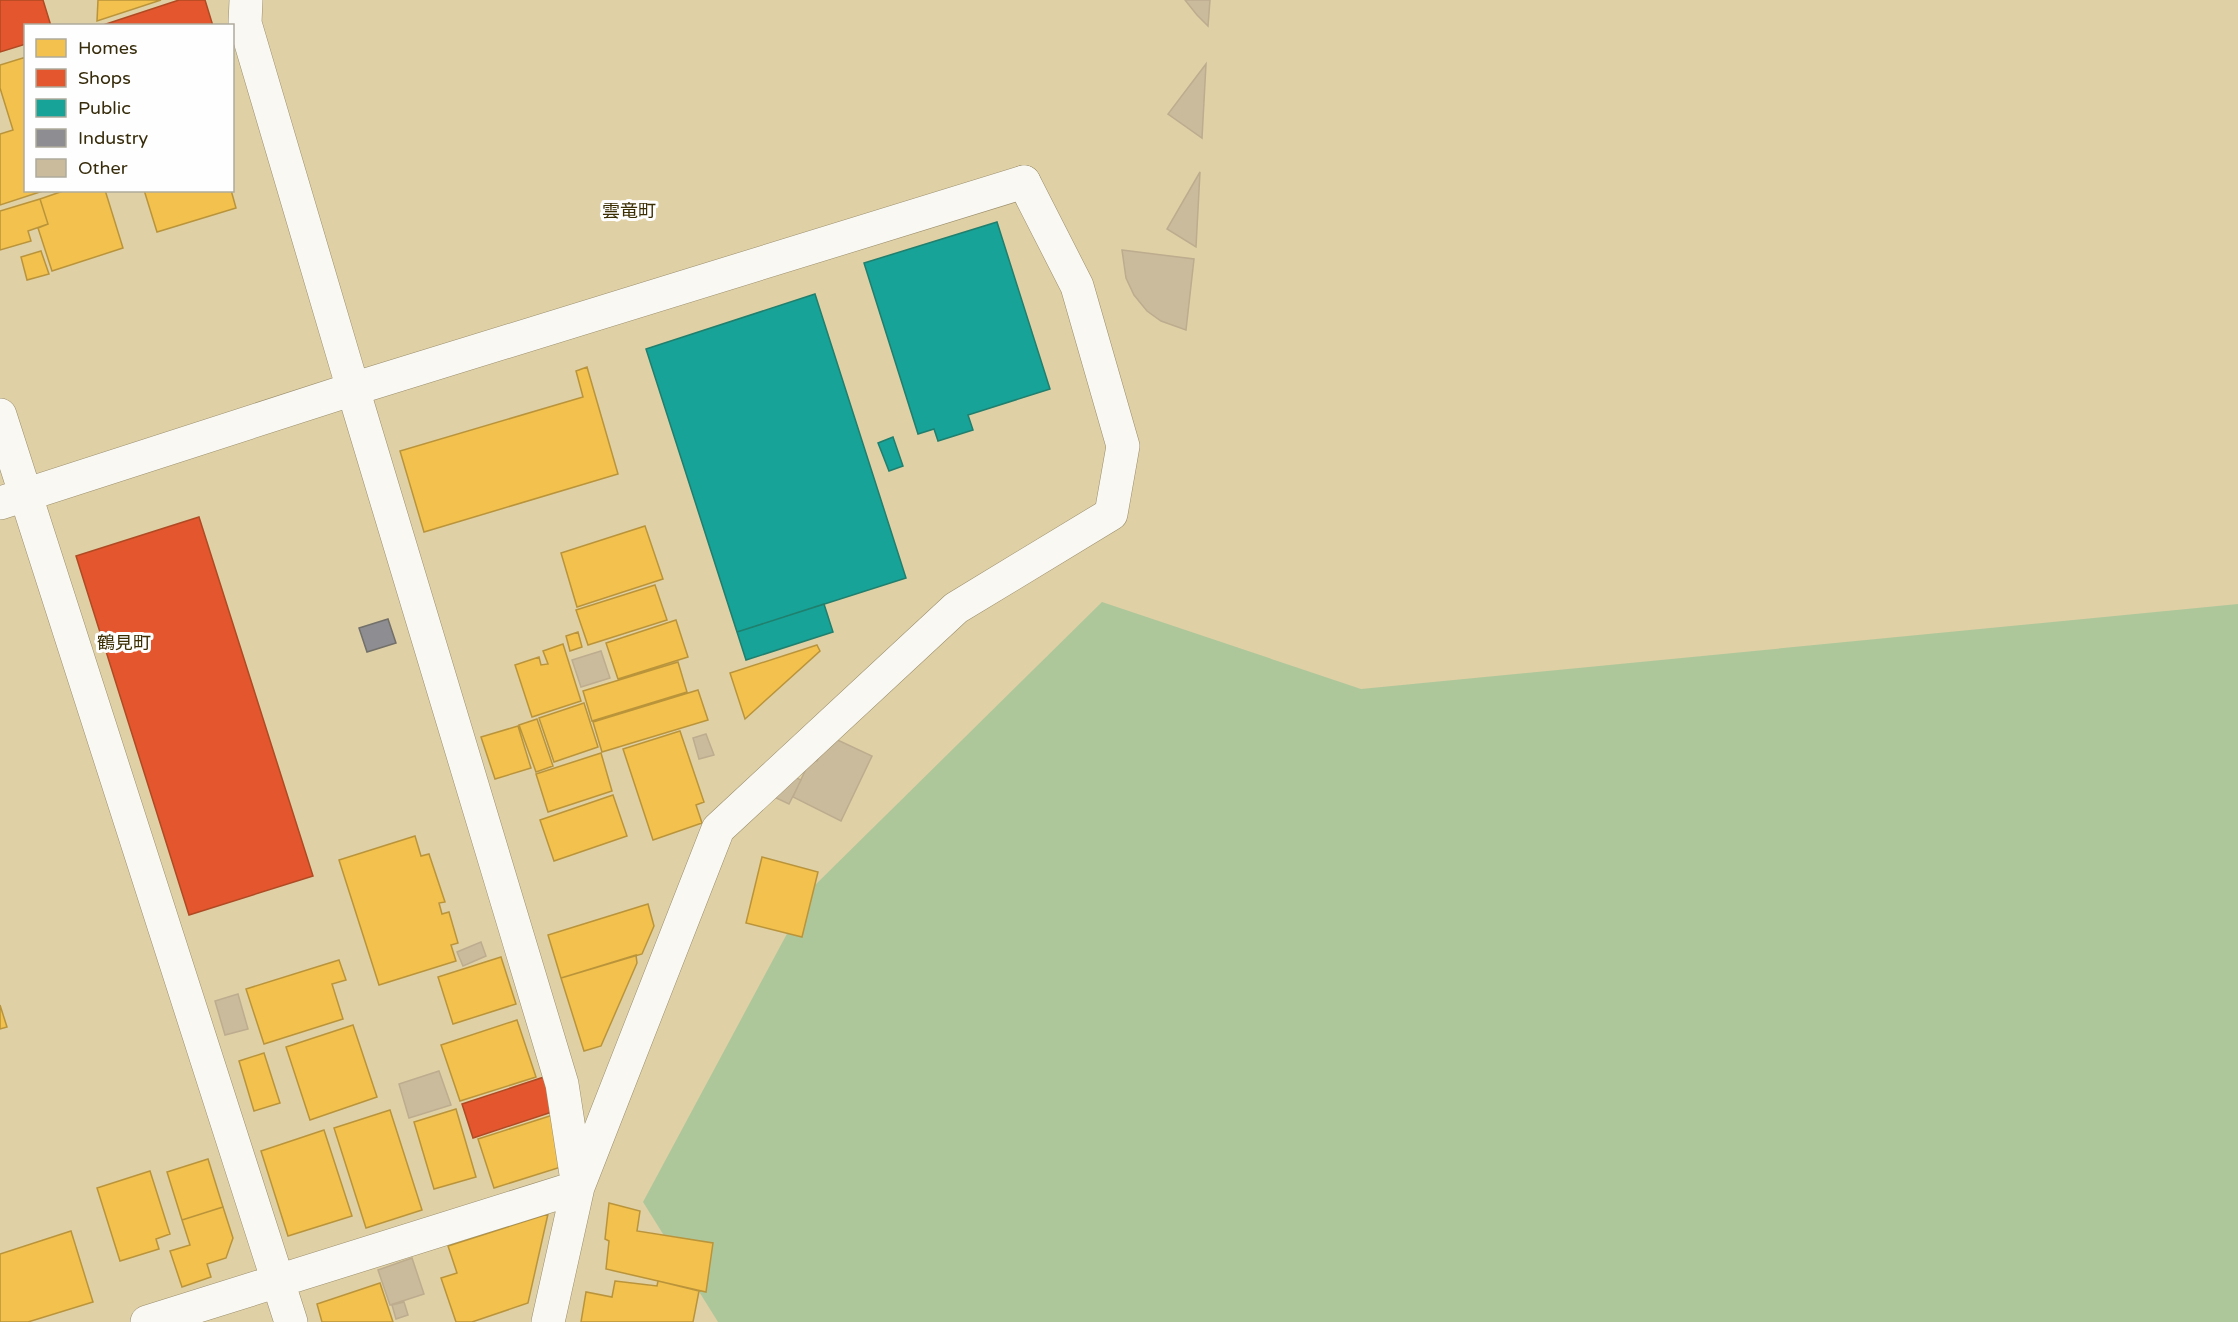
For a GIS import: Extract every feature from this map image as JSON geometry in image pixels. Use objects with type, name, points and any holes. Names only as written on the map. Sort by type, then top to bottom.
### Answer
[{"type":"street","points":[[246,0],[245,23],[562,1084],[578,1187]]},
{"type":"street","points":[[13,499],[353,389],[1024,182],[1077,286],[1123,446],[1111,514],[956,608],[718,829],[578,1187],[548,1322]]},
{"type":"street","points":[[0,415],[13,499],[279,1280],[291,1322]]},
{"type":"street","points":[[147,1322],[578,1187]]},
{"type":"green space","points":[[1102,602],[1361,689],[2238,604],[2238,1322],[718,1322],[643,1202],[811,889]]},
{"type":"building: Homes","points":[[98,0],[161,0],[97,21]]},
{"type":"building: Homes","points":[[24,58],[24,192],[40,192],[0,205],[0,134],[13,130],[0,88],[0,65]]},
{"type":"building: Homes","points":[[60,192],[106,192],[123,248],[52,271],[38,228],[48,224],[40,199]]},
{"type":"building: Homes","points":[[145,192],[232,192],[236,208],[157,232]]},
{"type":"building: Homes","points":[[40,199],[48,224],[28,231],[31,241],[0,250],[0,211]]},
{"type":"building: Homes","points":[[41,251],[49,274],[27,280],[21,257]]},
{"type":"building: Homes","points":[[587,367],[618,474],[424,532],[400,451],[583,397],[576,371]]},
{"type":"building: Homes","points":[[645,526],[663,579],[577,607],[561,553]]},
{"type":"building: Homes","points":[[655,585],[667,620],[588,645],[576,610]]},
{"type":"building: Homes","points":[[676,620],[688,657],[618,679],[606,643]]},
{"type":"building: Homes","points":[[578,632],[582,647],[570,651],[566,636]]},
{"type":"building: Homes","points":[[563,644],[581,701],[532,717],[515,665],[539,657],[541,665],[548,664],[543,651]]},
{"type":"building: Homes","points":[[817,645],[820,651],[745,719],[730,673]]},
{"type":"building: Homes","points":[[678,662],[687,692],[592,721],[583,691]]},
{"type":"building: Homes","points":[[698,690],[708,720],[602,752],[593,722]]},
{"type":"building: Homes","points":[[584,703],[598,747],[554,762],[539,718]]},
{"type":"building: Homes","points":[[537,719],[553,766],[536,772],[519,725]]},
{"type":"building: Homes","points":[[518,726],[531,768],[495,779],[481,737]]},
{"type":"building: Homes","points":[[680,731],[704,802],[696,805],[702,823],[653,840],[623,749]]},
{"type":"building: Homes","points":[[601,753],[612,791],[548,812],[536,774]]},
{"type":"building: Homes","points":[[613,795],[627,836],[554,861],[540,820]]},
{"type":"building: Homes","points":[[415,836],[421,856],[429,854],[445,902],[439,903],[442,914],[449,912],[458,943],[451,945],[456,961],[379,985],[339,860]]},
{"type":"building: Homes","points":[[762,857],[818,872],[802,937],[746,923]]},
{"type":"building: Homes","points":[[648,904],[654,926],[642,954],[561,978],[548,935]]},
{"type":"building: Homes","points":[[636,955],[637,963],[601,1046],[584,1051],[561,978]]},
{"type":"building: Homes","points":[[501,957],[516,1004],[453,1024],[438,977]]},
{"type":"building: Homes","points":[[339,960],[346,980],[332,984],[343,1019],[264,1044],[246,989]]},
{"type":"building: Homes","points":[[0,1005],[7,1027],[0,1029]]},
{"type":"building: Homes","points":[[517,1020],[536,1077],[460,1101],[441,1045]]},
{"type":"building: Homes","points":[[353,1025],[377,1097],[310,1120],[286,1047]]},
{"type":"building: Homes","points":[[264,1053],[280,1103],[254,1111],[239,1061]]},
{"type":"building: Homes","points":[[456,1109],[476,1177],[434,1189],[414,1122]]},
{"type":"building: Homes","points":[[390,1110],[422,1210],[366,1228],[334,1128]]},
{"type":"building: Homes","points":[[559,1113],[561,1167],[494,1188],[478,1139]]},
{"type":"building: Homes","points":[[324,1130],[352,1216],[288,1236],[261,1151]]},
{"type":"building: Homes","points":[[208,1159],[223,1207],[182,1220],[167,1172]]},
{"type":"building: Homes","points":[[150,1171],[170,1234],[156,1239],[159,1249],[120,1261],[97,1188]]},
{"type":"building: Homes","points":[[609,1203],[640,1211],[637,1231],[713,1243],[706,1292],[606,1269],[609,1241],[605,1239]]},
{"type":"building: Homes","points":[[223,1207],[233,1238],[226,1258],[207,1264],[211,1277],[182,1287],[170,1251],[190,1245],[182,1220]]},
{"type":"building: Homes","points":[[548,1214],[528,1303],[472,1322],[456,1322],[441,1278],[457,1273],[448,1246]]},
{"type":"building: Homes","points":[[71,1231],[93,1302],[28,1322],[0,1322],[0,1254]]},
{"type":"building: Homes","points":[[615,1281],[657,1286],[658,1281],[699,1291],[693,1322],[581,1322],[586,1292],[612,1297]]},
{"type":"building: Homes","points":[[380,1283],[393,1322],[322,1322],[317,1304]]},
{"type":"building: Shops","points":[[0,0],[43,0],[50,24],[24,24],[24,45],[0,52]]},
{"type":"building: Shops","points":[[179,0],[205,0],[212,24],[106,24]]},
{"type":"building: Shops","points":[[199,517],[313,876],[189,915],[76,556]]},
{"type":"building: Shops","points":[[547,1076],[558,1110],[473,1138],[462,1104]]},
{"type":"building: Public","points":[[997,222],[1050,389],[968,415],[973,430],[938,441],[934,429],[918,434],[864,263]]},
{"type":"building: Public","points":[[815,294],[906,578],[737,632],[646,349]]},
{"type":"building: Public","points":[[893,437],[903,466],[889,471],[878,443]]},
{"type":"building: Public","points":[[824,604],[833,632],[746,660],[737,632]]},
{"type":"building: Industry","points":[[388,619],[396,643],[367,652],[359,628]]},
{"type":"building: Other","points":[[1185,0],[1210,0],[1208,26],[1197,15]]},
{"type":"building: Other","points":[[1206,64],[1202,138],[1168,114]]},
{"type":"building: Other","points":[[1200,172],[1196,247],[1167,229]]},
{"type":"building: Other","points":[[1122,250],[1194,259],[1186,330],[1161,321],[1147,311],[1134,295],[1126,278]]},
{"type":"building: Other","points":[[601,651],[610,678],[581,687],[572,660]]},
{"type":"building: Other","points":[[706,734],[714,755],[699,759],[693,738]]},
{"type":"building: Other","points":[[829,736],[872,756],[841,821],[793,797],[811,758],[817,761]]},
{"type":"building: Other","points":[[786,773],[801,780],[789,804],[774,797]]},
{"type":"building: Other","points":[[481,942],[486,956],[463,966],[457,952]]},
{"type":"building: Other","points":[[238,994],[248,1029],[225,1035],[215,1001]]},
{"type":"building: Other","points":[[439,1071],[451,1105],[409,1118],[399,1084]]},
{"type":"building: Other","points":[[412,1258],[424,1294],[390,1305],[378,1270]]},
{"type":"building: Other","points":[[404,1302],[408,1315],[396,1319],[392,1305]]},
{"type":"district","name":"雲竜町","points":[[629,211]]},
{"type":"district","name":"鶴見町","points":[[124,643]]}]
